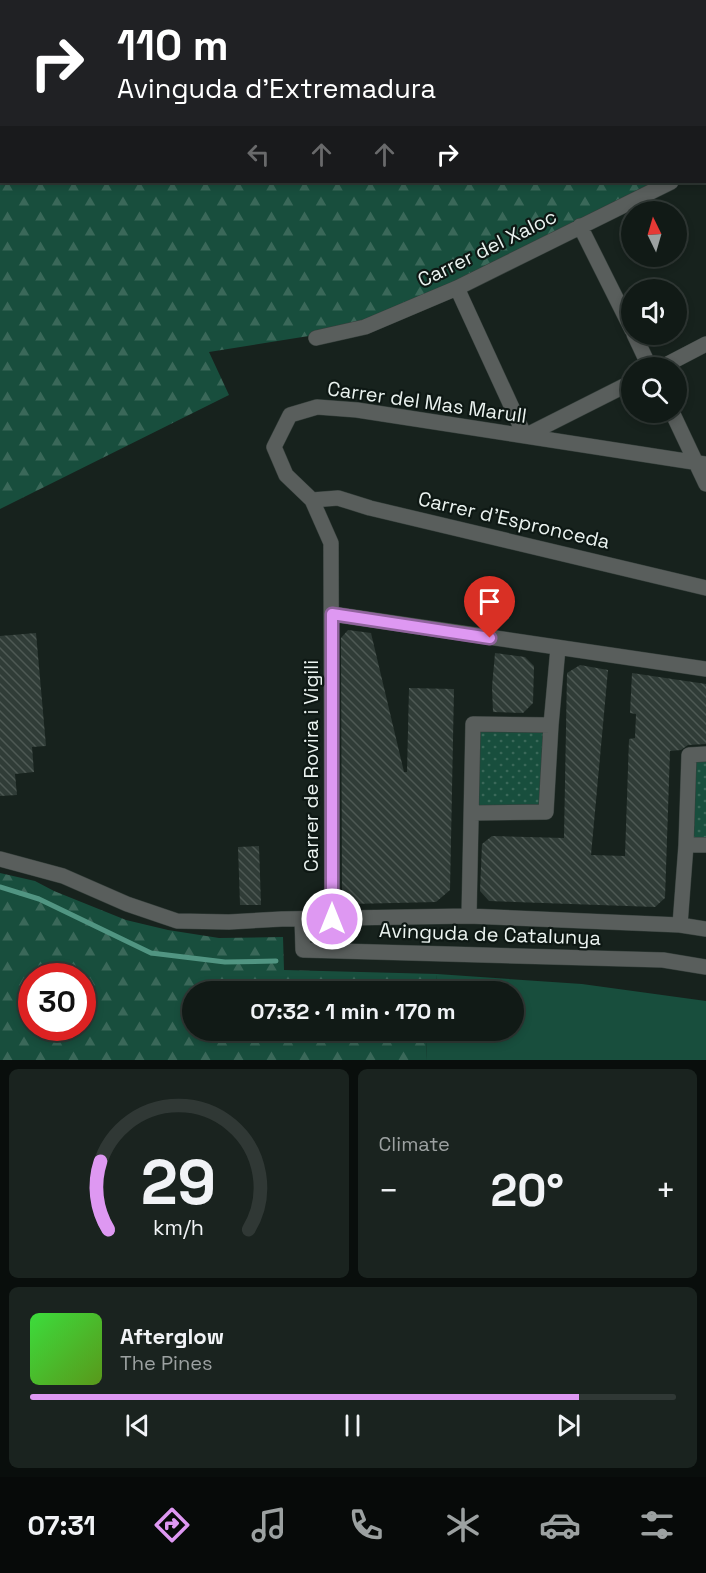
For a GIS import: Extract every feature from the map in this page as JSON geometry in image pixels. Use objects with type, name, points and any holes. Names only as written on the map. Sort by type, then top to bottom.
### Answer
[{"type":"street","name":"Carrer del Xaloc","points":[[316,338],[365,327],[457,288],[669,183]]},
{"type":"street","points":[[580,226],[621,308]]},
{"type":"street","points":[[457,288],[525,436],[621,388]]},
{"type":"street","points":[[681,357],[706,344]]},
{"type":"street","name":"Carrer del Mas Marull","points":[[332,614],[331,543],[312,500],[286,475],[273,447],[290,415],[317,407],[357,410],[701,463]]},
{"type":"street","points":[[678,423],[701,463],[706,484]]},
{"type":"street","name":"Carrer d'Espronceda","points":[[312,500],[338,498],[370,508],[706,588]]},
{"type":"street","points":[[332,614],[706,669]]},
{"type":"street","name":"Carrer de Rovira i Vigili","points":[[332,614],[332,919]]},
{"type":"street","points":[[472,813],[546,812],[558,648]]},
{"type":"street","points":[[469,916],[473,724],[551,725]]},
{"type":"street","points":[[680,925],[689,755],[706,754]]},
{"type":"street","points":[[686,845],[706,845]]},
{"type":"street","name":"Avinguda de Catalunya","points":[[0,859],[63,876],[127,904],[177,921],[229,922],[469,916],[680,925],[706,930]]},
{"type":"street","name":"Avinguda de Catalunya","points":[[302,919],[303,950],[663,960],[706,967]]},
{"type":"green space","points":[[0,183],[669,183],[631,201],[621,201],[621,206],[365,327],[209,352],[229,395],[0,509]]},
{"type":"green space","points":[[479,724],[551,725],[549,811],[472,813]]},
{"type":"green space","points":[[706,754],[706,845],[686,845],[689,755]]},
{"type":"green space","points":[[0,873],[35,881],[126,920],[168,930],[219,938],[283,937],[284,970],[437,974],[437,981],[182,981],[182,1041],[427,1041],[426,1060],[0,1060]]},
{"type":"green space","points":[[437,974],[582,984],[706,1001],[706,1060],[426,1060],[427,1041],[524,1041],[524,981],[437,981]]},
{"type":"building","points":[[348,630],[371,633],[404,772],[407,772],[409,688],[454,689],[450,890],[436,902],[351,904],[342,895],[341,638]]},
{"type":"building","points":[[36,633],[46,746],[32,747],[34,772],[15,774],[17,795],[0,796],[0,636]]},
{"type":"building","points":[[495,653],[525,657],[534,666],[533,703],[523,713],[493,712],[492,687]]},
{"type":"building","points":[[580,665],[608,670],[591,855],[625,856],[629,739],[635,738],[636,714],[630,713],[632,673],[706,684],[706,744],[688,745],[681,750],[670,751],[665,898],[655,907],[489,901],[480,891],[482,844],[492,836],[564,838],[567,673]]},
{"type":"building","points":[[259,846],[261,905],[240,905],[238,847]]},
{"type":"waterway","points":[[0,887],[39,899],[151,953],[225,962],[276,961]]},
{"type":"route","points":[[332,919],[332,614],[490,638]]}]
